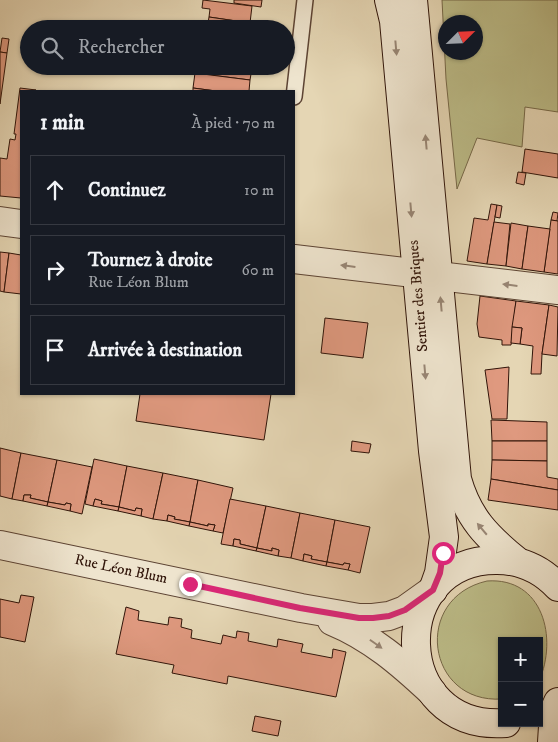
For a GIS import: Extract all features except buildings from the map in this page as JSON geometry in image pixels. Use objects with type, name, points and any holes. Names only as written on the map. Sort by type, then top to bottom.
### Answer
[{"type":"main road","name":"Sentier des Briques","points":[[389,0],[394,21],[457,480],[462,496],[478,525],[494,543],[518,562]]},
{"type":"main road","name":"Sentier des Briques","points":[[413,0],[428,275],[433,451],[444,537],[440,573],[433,590]]},
{"type":"main road","points":[[0,221],[20,224]]},
{"type":"main road","points":[[295,259],[558,290]]},
{"type":"main road","name":"Rue Léon Blum","points":[[0,545],[300,608],[359,618],[389,616],[405,610],[433,590]]},
{"type":"main road","points":[[432,692],[419,667],[415,640],[420,614],[433,590],[453,572],[478,562],[497,560],[518,562],[542,573],[558,587]]},
{"type":"main road","name":"Rue Léon Blum","points":[[300,608],[352,629],[394,657],[452,710],[498,729],[513,742]]},
{"type":"main road","points":[[477,721],[498,724]]},
{"type":"lane","points":[[295,90],[306,0]]},
{"type":"green space","points":[[442,0],[558,0],[558,112],[525,107],[522,147],[477,138],[457,189],[445,60],[483,60],[483,15],[443,15]]},
{"type":"green space","points":[[487,581],[506,582],[521,589],[533,600],[541,613],[546,629],[547,647],[543,670],[543,637],[498,637],[498,699],[476,696],[457,685],[444,668],[438,648],[439,627],[447,607],[463,591]]},
{"type":"route","points":[[190,584],[300,608],[359,618],[373,618],[389,616],[405,610],[433,590],[440,573],[443,553]]}]
